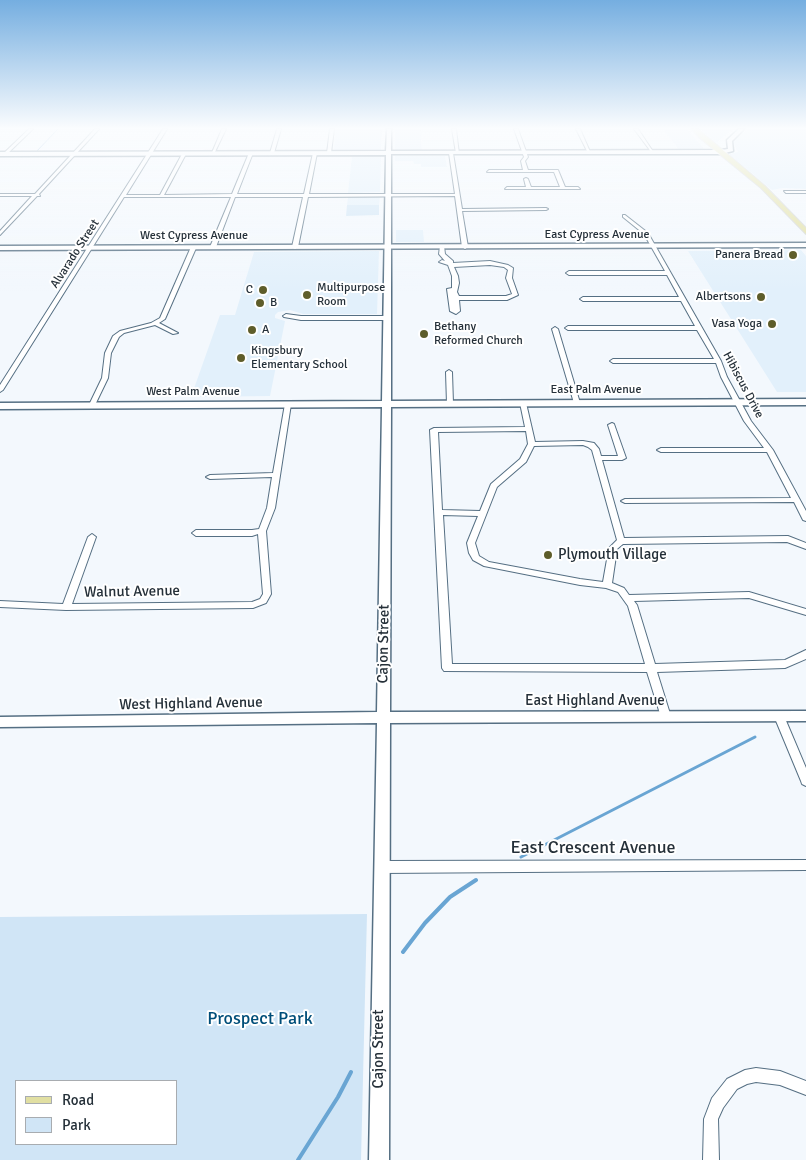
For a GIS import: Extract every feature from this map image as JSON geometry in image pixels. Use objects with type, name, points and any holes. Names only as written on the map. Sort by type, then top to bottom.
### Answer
[{"type":"main road","points":[[749,183],[806,245]]},
{"type":"main road","points":[[757,183],[774,197],[806,232]]},
{"type":"main road","name":"East Cypress Avenue","points":[[387,247],[806,245]]},
{"type":"main road","name":"West Cypress Avenue","points":[[0,248],[387,247]]},
{"type":"street","points":[[0,234],[49,183]]},
{"type":"street","name":"Alvarado Street","points":[[0,390],[132,183]]},
{"type":"street","points":[[161,196],[168,183]]},
{"type":"street","points":[[213,248],[239,183]]},
{"type":"street","points":[[295,247],[309,183]]},
{"type":"street","name":"Cajon Street","points":[[379,1160],[388,183]]},
{"type":"street","points":[[456,183],[466,247]]},
{"type":"street","points":[[506,183],[508,191],[529,188],[578,188]]},
{"type":"street","points":[[528,183],[529,188]]},
{"type":"street","points":[[562,183],[564,188]]},
{"type":"street","points":[[786,192],[806,192]]},
{"type":"street","points":[[124,196],[458,194]]},
{"type":"street","points":[[0,195],[38,195]]},
{"type":"street","points":[[460,210],[546,209]]},
{"type":"street","name":"Hibiscus Drive","points":[[625,216],[644,230],[718,361],[748,421],[769,450],[806,518]]},
{"type":"street","points":[[439,247],[436,252],[446,262],[455,300],[507,298],[513,297],[516,294],[509,278],[511,269],[506,266],[490,263],[446,262]]},
{"type":"street","points":[[92,406],[105,378],[108,353],[116,336],[126,330],[155,323],[163,317],[193,248]]},
{"type":"street","points":[[569,273],[668,273]]},
{"type":"street","points":[[583,299],[683,299]]},
{"type":"street","points":[[286,316],[301,318],[387,318]]},
{"type":"street","points":[[155,323],[174,333]]},
{"type":"street","points":[[568,328],[700,328]]},
{"type":"street","points":[[555,329],[577,403]]},
{"type":"street","points":[[613,362],[718,361]]},
{"type":"street","points":[[449,372],[450,404]]},
{"type":"street","name":"East Palm Avenue","points":[[387,404],[806,402]]},
{"type":"street","points":[[523,403],[532,444],[522,460],[494,486],[482,514],[471,548],[480,562],[580,582],[607,585],[621,590],[632,606],[666,717]]},
{"type":"street","points":[[196,533],[252,533],[262,531],[271,508],[288,404]]},
{"type":"street","name":"West Palm Avenue","points":[[0,406],[387,404]]},
{"type":"street","points":[[598,458],[622,458],[612,425]]},
{"type":"street","points":[[528,429],[434,430],[447,668],[652,668],[785,664],[806,654]]},
{"type":"street","points":[[532,444],[588,444],[594,447],[621,542]]},
{"type":"street","points":[[661,450],[769,450]]},
{"type":"street","points":[[210,476],[276,475]]},
{"type":"street","points":[[625,501],[796,500]]},
{"type":"street","points":[[438,512],[482,514]]},
{"type":"street","name":"Walnut Avenue","points":[[0,604],[66,607],[253,605],[263,601],[267,594],[262,531]]},
{"type":"street","points":[[66,607],[92,537]]},
{"type":"street","points":[[607,585],[613,548],[621,542],[788,539],[806,546]]},
{"type":"street","points":[[628,598],[749,596],[806,612]]},
{"type":"street","points":[[779,716],[806,781]]},
{"type":"street","name":"East Highland Avenue","points":[[383,718],[806,716]]},
{"type":"street","name":"West Highland Avenue","points":[[0,722],[383,718]]},
{"type":"street","name":"East Crescent Avenue","points":[[381,867],[806,865]]},
{"type":"street","points":[[712,1160],[711,1119],[717,1103],[732,1084],[745,1077],[756,1075],[780,1078],[806,1088]]},
{"type":"shaded area","points":[[349,183],[380,183],[380,192],[348,193]]},
{"type":"shaded area","points":[[764,183],[806,183],[806,189],[783,188],[772,190]]},
{"type":"shaded area","points":[[348,197],[380,197],[379,205],[347,205]]},
{"type":"shaded area","points":[[396,230],[423,230],[424,242],[396,242]]},
{"type":"shaded area","points":[[801,250],[806,256],[806,392],[777,392],[688,251]]},
{"type":"shaded area","name":"Kingsbury Elementary School","points":[[379,251],[377,314],[303,314],[290,310],[278,312],[275,318],[285,321],[270,396],[191,397],[220,315],[235,315],[254,252]]},
{"type":"green space","points":[[347,205],[379,205],[379,215],[346,216]]},
{"type":"green space","name":"Prospect Park","points":[[367,914],[361,1160],[0,1160],[0,917]]},
{"type":"waterway","points":[[521,857],[755,737]]},
{"type":"waterway","points":[[403,952],[425,923],[450,897],[476,880]]},
{"type":"waterway","points":[[298,1160],[338,1097],[351,1072]]},
{"type":"place","name":"Panera Bread","points":[[793,255]]},
{"type":"place","name":"C","points":[[263,290]]},
{"type":"place","name":"Multipurpose Room","points":[[307,295]]},
{"type":"place","name":"Albertsons","points":[[761,297]]},
{"type":"place","name":"B","points":[[260,303]]},
{"type":"place","name":"Vasa Yoga","points":[[772,324]]},
{"type":"place","name":"A","points":[[252,330]]},
{"type":"place","name":"Bethany Reformed Church","points":[[424,334]]},
{"type":"place","name":"Kingsbury Elementary School","points":[[241,358]]},
{"type":"place","name":"Plymouth Village","points":[[548,555]]}]
